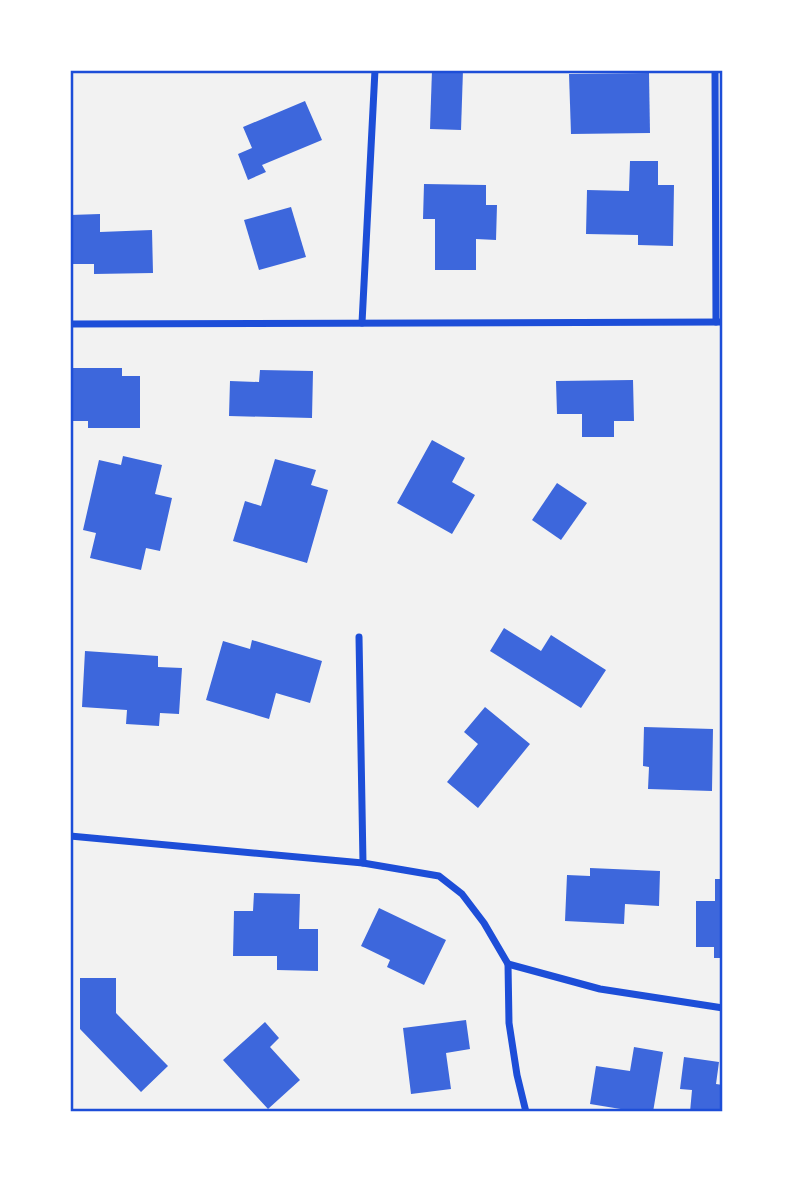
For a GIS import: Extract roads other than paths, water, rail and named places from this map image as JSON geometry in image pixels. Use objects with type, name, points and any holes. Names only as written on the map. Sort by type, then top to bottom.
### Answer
[{"type":"street","points":[[362,323],[375,70]]},
{"type":"street","points":[[70,324],[719,322],[715,70]]},
{"type":"street","points":[[359,637],[363,863]]},
{"type":"street","points":[[70,836],[363,863],[439,876],[462,894],[485,923],[508,964],[509,1023],[526,1112]]},
{"type":"street","points":[[508,964],[600,989],[723,1008]]}]
